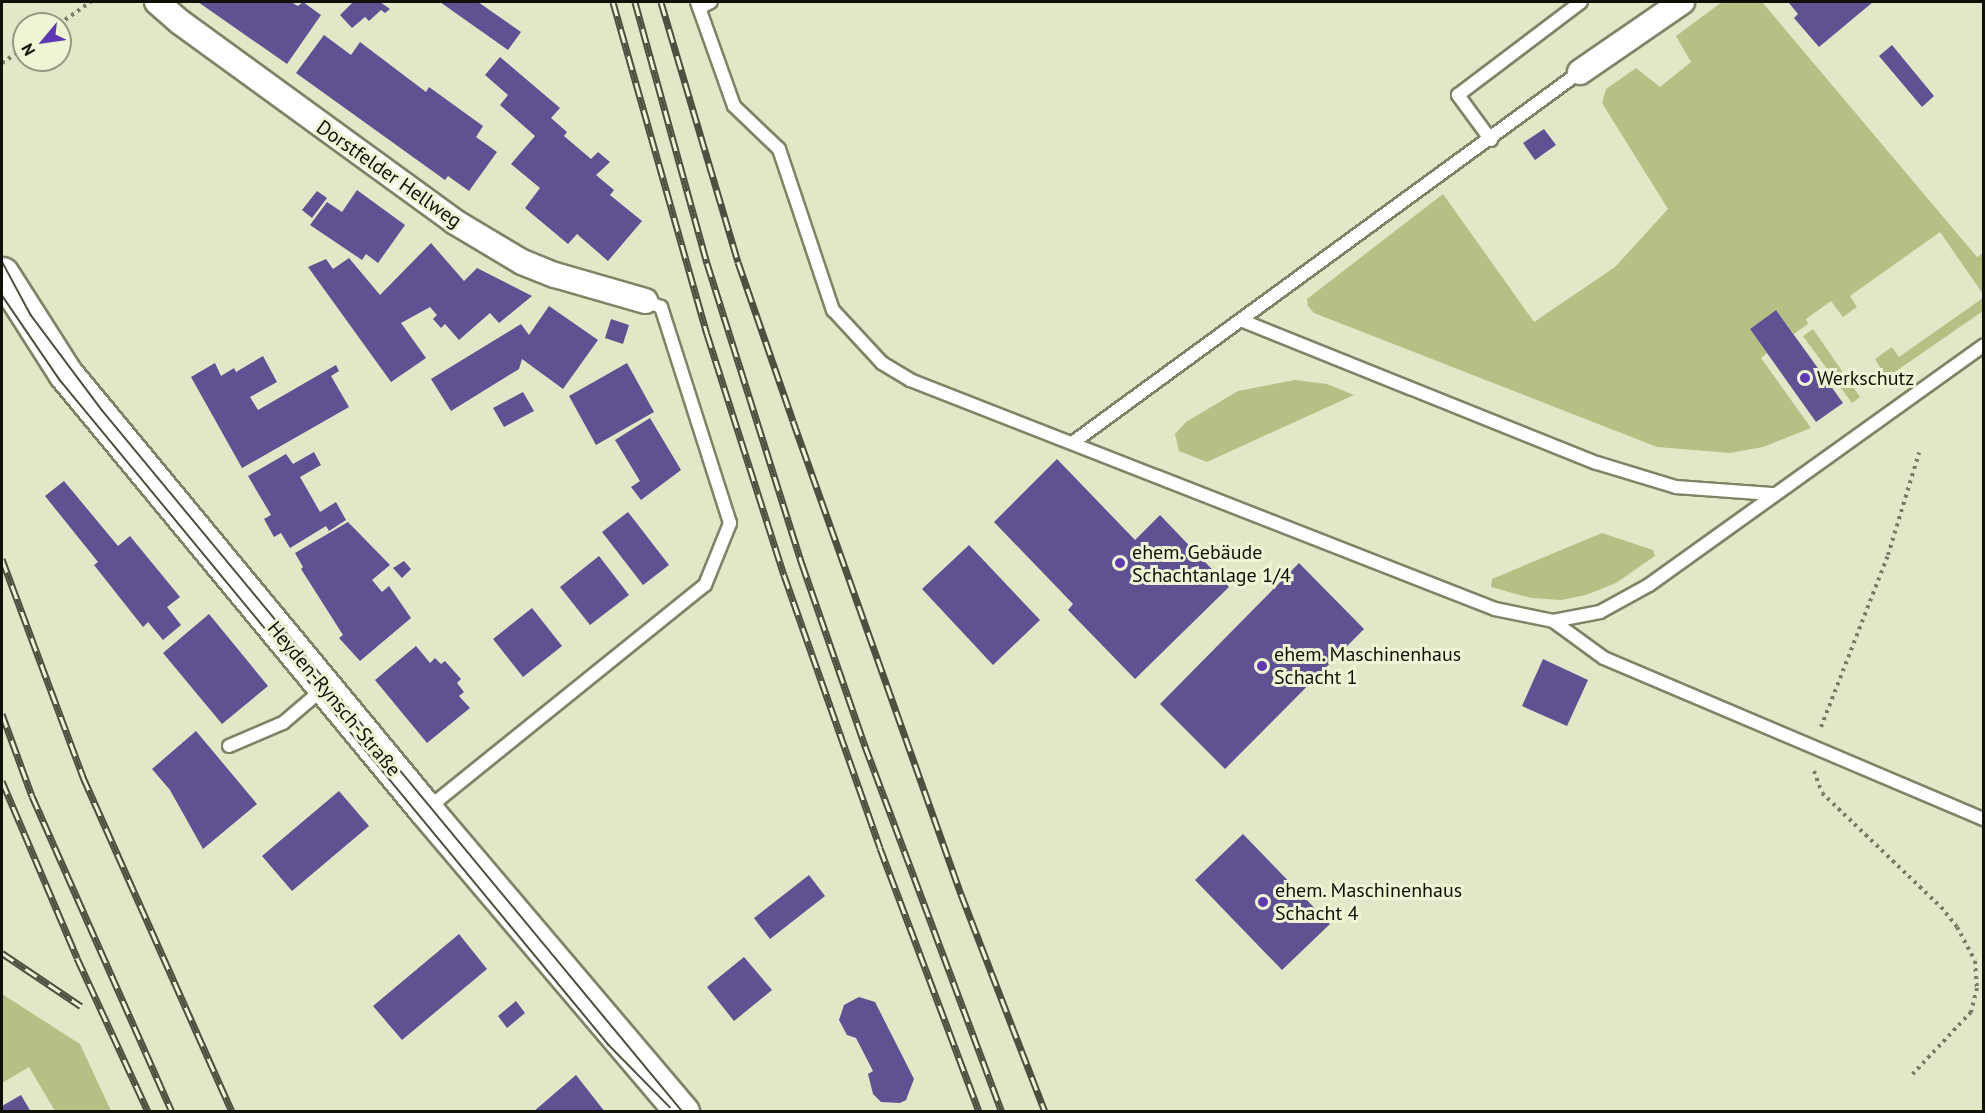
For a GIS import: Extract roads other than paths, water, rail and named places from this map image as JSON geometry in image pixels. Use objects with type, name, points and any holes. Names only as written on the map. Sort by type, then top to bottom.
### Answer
[{"type":"main road","name":"Heyden-Rynsch-Straße","points":[[2,274],[33,328],[65,373],[324,688],[682,1112]]},
{"type":"street","name":"Dorstfelder Hellweg","points":[[157,2],[209,44],[455,222],[522,262],[555,275],[645,301]]},
{"type":"street","points":[[1580,72],[1682,2]]},
{"type":"lane","points":[[711,2],[698,5],[734,106],[779,149],[833,310],[882,363],[910,380],[1075,441],[1495,609],[1553,621],[1600,612],[1649,585],[1772,494],[1983,345]]},
{"type":"lane","points":[[1491,140],[1458,95],[1581,2]]},
{"type":"lane","points":[[1075,441],[1491,140],[1580,72]]},
{"type":"lane","points":[[426,810],[705,585],[729,523],[661,307],[645,301]]},
{"type":"lane","points":[[1243,321],[1597,463],[1676,487],[1772,494]]},
{"type":"lane","points":[[1553,621],[1604,658],[1983,819]]},
{"type":"lane","points":[[229,746],[283,723],[324,688]]},
{"type":"tram line","points":[[2,261],[31,315],[102,410],[683,1112]]},
{"type":"tram line","points":[[2,295],[60,380],[609,1045],[670,1107]]},
{"type":"railway","points":[[613,2],[707,334],[784,575],[880,848],[979,1112]]},
{"type":"railway","points":[[635,2],[707,263],[802,564],[865,746],[1002,1112]]},
{"type":"railway","points":[[661,2],[738,262],[793,421],[961,894],[1045,1112]]},
{"type":"railway","points":[[2,559],[83,777],[232,1112]]},
{"type":"railway","points":[[2,714],[32,796],[172,1112]]},
{"type":"railway","points":[[2,781],[77,958],[148,1112]]},
{"type":"railway","points":[[2,953],[81,1006]]},
{"type":"place","name":"Werkschutz","points":[[1805,378]]},
{"type":"place","name":"ehem. Gebäude Schachtanlage 1/4","points":[[1120,563]]},
{"type":"place","name":"ehem. Maschinenhaus Schacht 1","points":[[1262,666]]},
{"type":"place","name":"ehem. Maschinenhaus Schacht 4","points":[[1263,902]]}]
